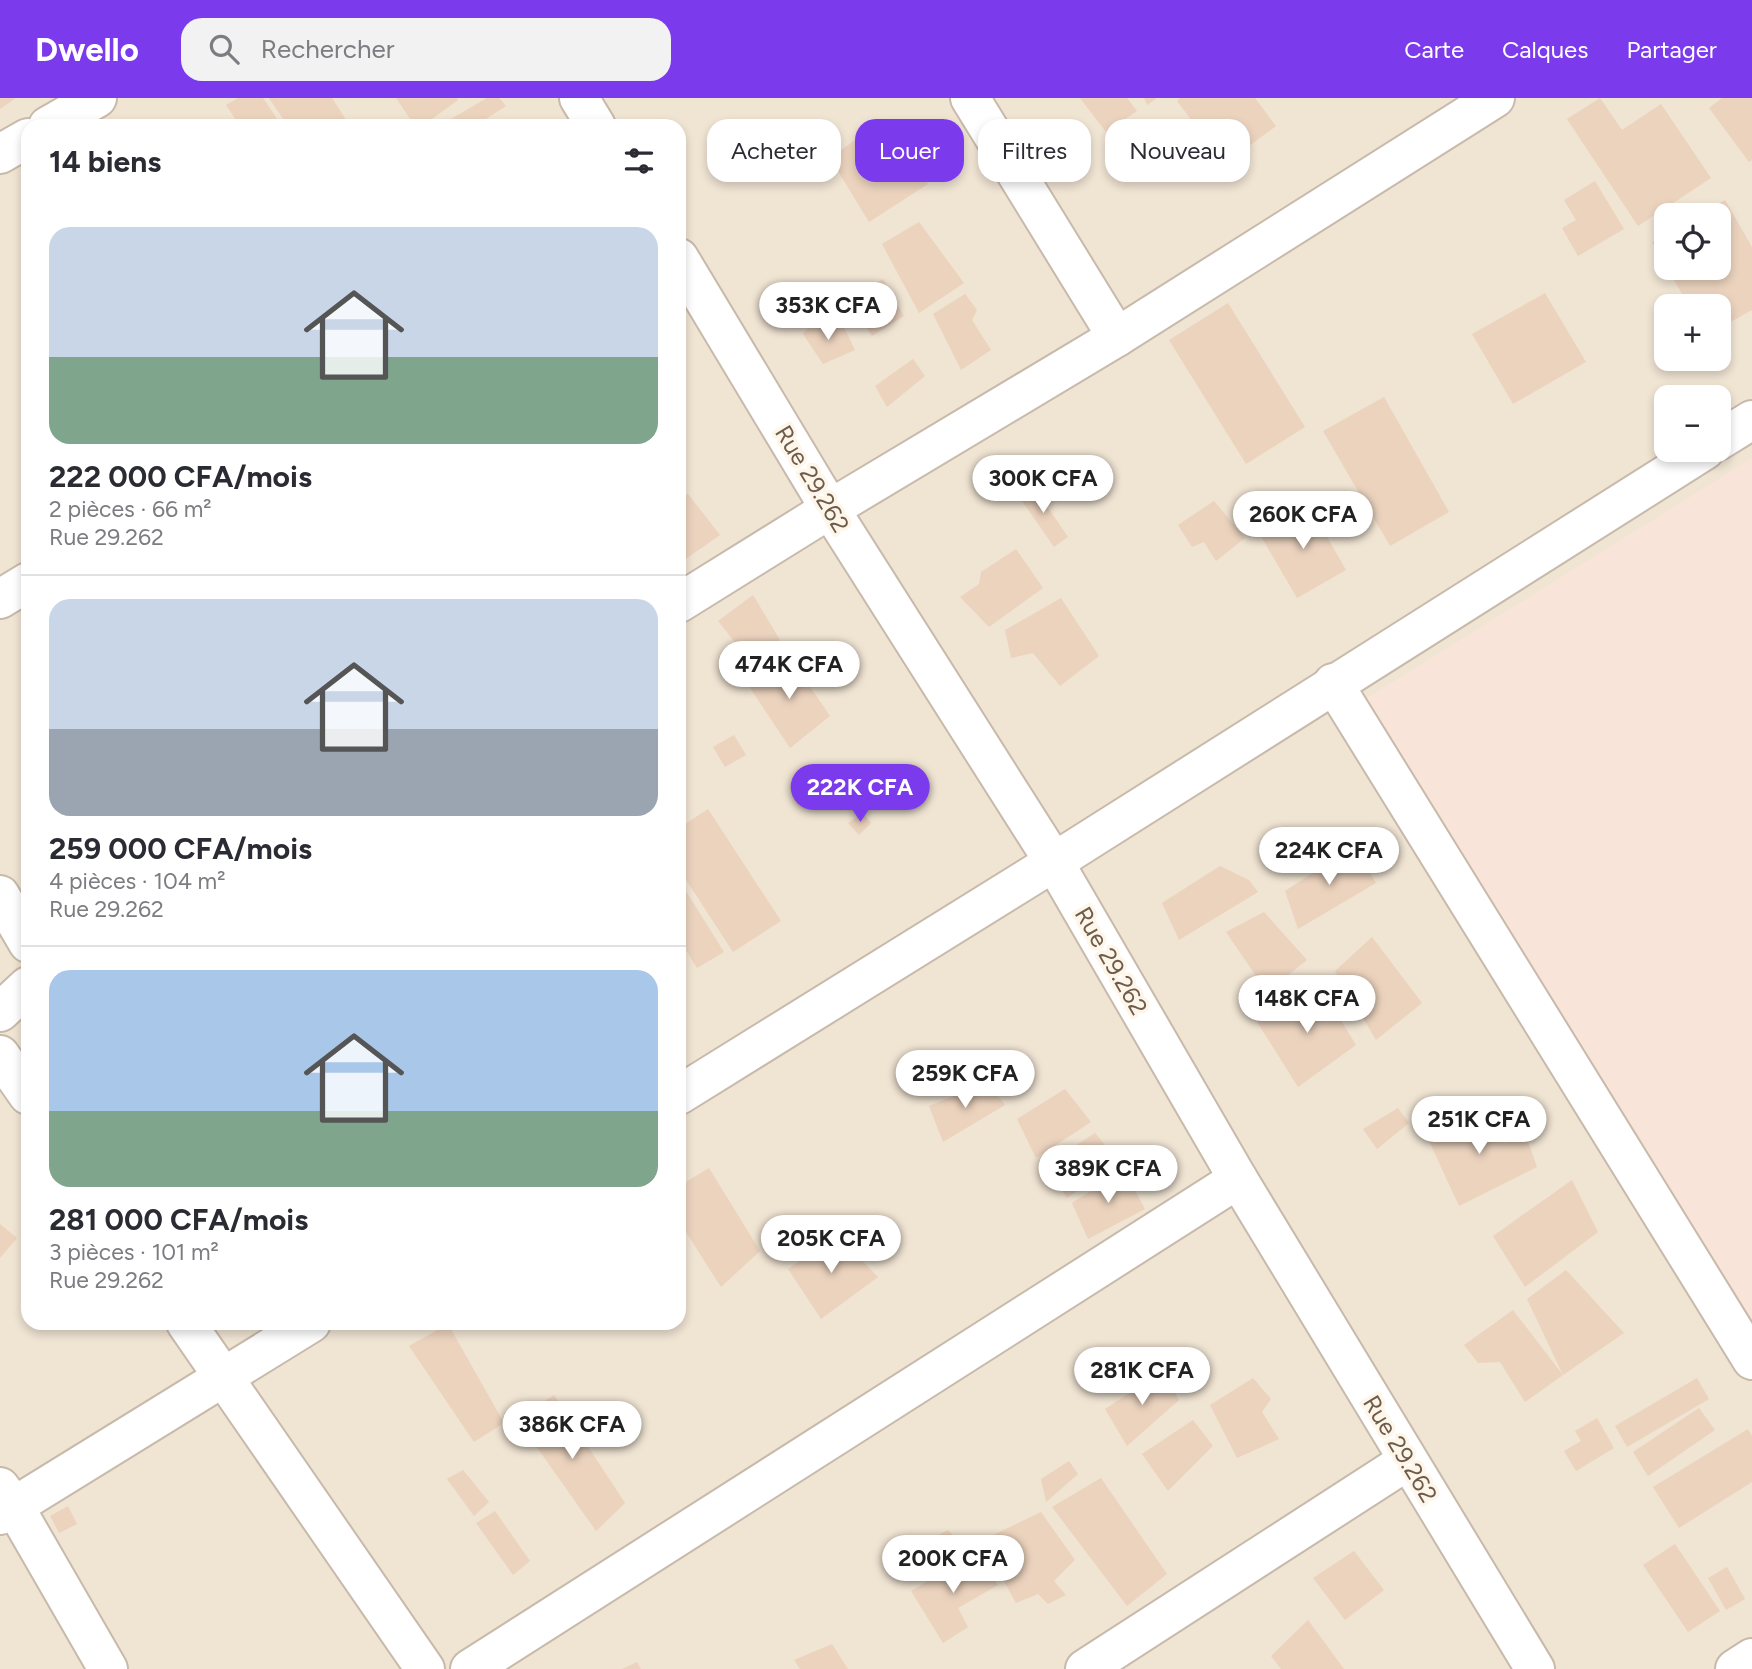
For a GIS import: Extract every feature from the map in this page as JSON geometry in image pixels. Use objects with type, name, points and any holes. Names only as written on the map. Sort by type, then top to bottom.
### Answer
[{"type":"street","points":[[60,119],[97,98]]},
{"type":"street","points":[[579,98],[592,119]]},
{"type":"street","points":[[970,98],[1117,337]]},
{"type":"street","points":[[686,599],[1117,337],[1495,98]]},
{"type":"street","points":[[0,154],[21,142]]},
{"type":"street","name":"Rue 29.262","points":[[686,270],[830,509],[1054,862],[1238,1180],[1535,1669]]},
{"type":"street","points":[[1731,433],[1752,420]]},
{"type":"street","points":[[686,1091],[1054,862],[1686,462]]},
{"type":"street","points":[[0,599],[21,586]]},
{"type":"street","points":[[1333,683],[1752,1360]]},
{"type":"street","points":[[0,895],[21,931]]},
{"type":"street","points":[[0,1012],[21,992]]},
{"type":"street","points":[[0,1055],[21,1086]]},
{"type":"street","points":[[470,1669],[1238,1180]]},
{"type":"street","points":[[191,1330],[425,1669]]},
{"type":"street","points":[[108,1669],[5,1503],[223,1378],[300,1330]]},
{"type":"street","points":[[1085,1669],[1407,1461]]},
{"type":"street","points":[[1735,1669],[1752,1658]]},
{"type":"shaded area","points":[[0,98],[1752,98],[1752,1669],[0,1669]]},
{"type":"shaded area","points":[[1752,458],[1752,1329],[1362,701]]},
{"type":"building","points":[[0,98],[16,98],[0,109]]},
{"type":"building","points":[[238,98],[263,98],[277,119],[235,119],[226,105]]},
{"type":"building","points":[[269,98],[332,98],[346,119],[283,119]]},
{"type":"building","points":[[396,98],[458,100],[432,119],[410,119]]},
{"type":"building","points":[[487,98],[499,98],[506,106],[486,119],[451,119]]},
{"type":"building","points":[[1080,98],[1127,98],[1137,111],[1125,119],[1105,119],[1105,131]]},
{"type":"building","points":[[1144,98],[1157,98],[1147,105]]},
{"type":"building","points":[[1180,98],[1255,98],[1276,126],[1250,145],[1250,119],[1191,119],[1177,101]]},
{"type":"building","points":[[1600,98],[1622,130],[1661,104],[1711,178],[1673,203],[1654,203],[1654,215],[1638,226],[1567,119]]},
{"type":"building","points":[[1722,98],[1752,98],[1752,160],[1749,162],[1709,108]]},
{"type":"building","points":[[855,140],[855,182],[928,184],[869,222],[841,176],[841,150]]},
{"type":"building","points":[[1595,181],[1624,229],[1578,256],[1562,228],[1576,220],[1564,200]]},
{"type":"building","points":[[1731,210],[1752,247],[1752,310],[1731,322],[1731,294],[1682,294],[1674,280],[1731,280]]},
{"type":"building","points":[[919,222],[964,283],[919,313],[882,244]]},
{"type":"building","points":[[883,279],[904,316],[872,336],[847,298]]},
{"type":"building","points":[[1545,293],[1586,362],[1513,404],[1472,334]]},
{"type":"building","points":[[965,294],[977,310],[972,320],[991,350],[961,370],[933,314]]},
{"type":"building","points":[[1228,303],[1305,427],[1246,464],[1169,340]]},
{"type":"building","points":[[817,316],[827,336],[842,323],[855,350],[823,364],[803,334]]},
{"type":"building","points":[[913,359],[925,376],[887,407],[875,386]]},
{"type":"building","points":[[1384,397],[1449,512],[1390,546],[1323,431]]},
{"type":"building","points":[[1031,483],[1068,537],[1054,547],[1018,495]]},
{"type":"building","points":[[688,494],[720,535],[686,559]]},
{"type":"building","points":[[1214,501],[1245,538],[1216,561],[1204,542],[1192,547],[1178,525]]},
{"type":"building","points":[[1309,505],[1346,570],[1297,598],[1259,533]]},
{"type":"building","points":[[1016,549],[1043,588],[989,627],[960,597],[979,584],[981,572]]},
{"type":"building","points":[[753,595],[780,640],[749,660],[718,621]]},
{"type":"building","points":[[1061,598],[1099,656],[1060,686],[1033,653],[1011,658],[1005,630]]},
{"type":"building","points":[[787,653],[830,716],[790,748],[750,688]]},
{"type":"building","points":[[734,735],[746,755],[725,767],[713,747]]},
{"type":"building","points":[[708,809],[781,921],[733,952],[686,880],[686,823]]},
{"type":"building","points":[[863,813],[871,823],[859,835],[848,823]]},
{"type":"building","points":[[1354,846],[1376,883],[1298,929],[1285,891]]},
{"type":"building","points":[[1220,866],[1249,880],[1258,892],[1179,940],[1162,903]]},
{"type":"building","points":[[686,891],[724,952],[697,968],[686,950]]},
{"type":"building","points":[[1264,912],[1307,960],[1267,992],[1226,932]]},
{"type":"building","points":[[1372,937],[1422,1003],[1376,1040],[1335,971]]},
{"type":"building","points":[[1320,986],[1356,1045],[1298,1087],[1257,1022]]},
{"type":"building","points":[[988,1082],[1005,1105],[943,1142],[929,1106]]},
{"type":"building","points":[[1065,1089],[1091,1122],[1036,1158],[1017,1119]]},
{"type":"building","points":[[1483,1102],[1504,1143],[1526,1136],[1537,1167],[1459,1206],[1429,1141]]},
{"type":"building","points":[[1398,1108],[1409,1123],[1377,1149],[1363,1129]]},
{"type":"building","points":[[1095,1133],[1120,1163],[1067,1198],[1046,1165]]},
{"type":"building","points":[[709,1168],[760,1251],[721,1287],[686,1232],[686,1182]]},
{"type":"building","points":[[1124,1170],[1145,1209],[1088,1239],[1072,1203]]},
{"type":"building","points":[[1572,1180],[1598,1232],[1525,1287],[1493,1236]]},
{"type":"building","points":[[0,1224],[17,1238],[0,1258]]},
{"type":"building","points":[[836,1234],[878,1277],[821,1319],[788,1269]]},
{"type":"building","points":[[1566,1270],[1624,1333],[1563,1375],[1527,1299]]},
{"type":"building","points":[[1513,1310],[1563,1375],[1525,1402],[1500,1362],[1478,1363],[1464,1345]]},
{"type":"building","points":[[437,1330],[451,1330],[504,1423],[474,1442],[409,1346]]},
{"type":"building","points":[[1091,1359],[1107,1372],[1093,1383],[1078,1366]]},
{"type":"building","points":[[1163,1371],[1179,1400],[1127,1446],[1105,1409]]},
{"type":"building","points":[[1253,1378],[1271,1399],[1262,1412],[1279,1439],[1237,1458],[1210,1405]]},
{"type":"building","points":[[1697,1378],[1709,1399],[1627,1447],[1615,1426]]},
{"type":"building","points":[[554,1395],[625,1503],[596,1531],[517,1419]]},
{"type":"building","points":[[1699,1408],[1715,1430],[1648,1476],[1633,1452]]},
{"type":"building","points":[[1597,1418],[1614,1448],[1576,1471],[1564,1451],[1581,1441],[1575,1431]]},
{"type":"building","points":[[1193,1420],[1213,1446],[1168,1491],[1142,1454]]},
{"type":"building","points":[[1748,1429],[1752,1436],[1752,1482],[1679,1528],[1653,1487]]},
{"type":"building","points":[[1069,1461],[1078,1474],[1046,1502],[1041,1479]]},
{"type":"building","points":[[463,1470],[489,1502],[474,1516],[447,1479]]},
{"type":"building","points":[[1101,1478],[1167,1574],[1127,1606],[1052,1507]]},
{"type":"building","points":[[68,1506],[77,1524],[59,1533],[50,1516]]},
{"type":"building","points":[[495,1511],[530,1561],[513,1575],[476,1523]]},
{"type":"building","points":[[1041,1512],[1075,1560],[1054,1581],[1066,1595],[1048,1604],[1038,1594],[1016,1603],[981,1541]]},
{"type":"building","points":[[948,1530],[960,1542],[922,1570],[908,1551]]},
{"type":"building","points":[[1675,1544],[1720,1611],[1688,1632],[1643,1565]]},
{"type":"building","points":[[1354,1551],[1384,1590],[1345,1620],[1313,1578]]},
{"type":"building","points":[[973,1553],[998,1585],[958,1608],[968,1627],[943,1643],[911,1591]]},
{"type":"building","points":[[1727,1567],[1745,1599],[1726,1610],[1708,1578]]},
{"type":"building","points":[[1308,1620],[1344,1669],[1281,1669],[1271,1656]]},
{"type":"building","points":[[832,1644],[848,1669],[800,1669],[794,1660]]},
{"type":"building","points":[[637,1662],[641,1669],[622,1669]]}]
